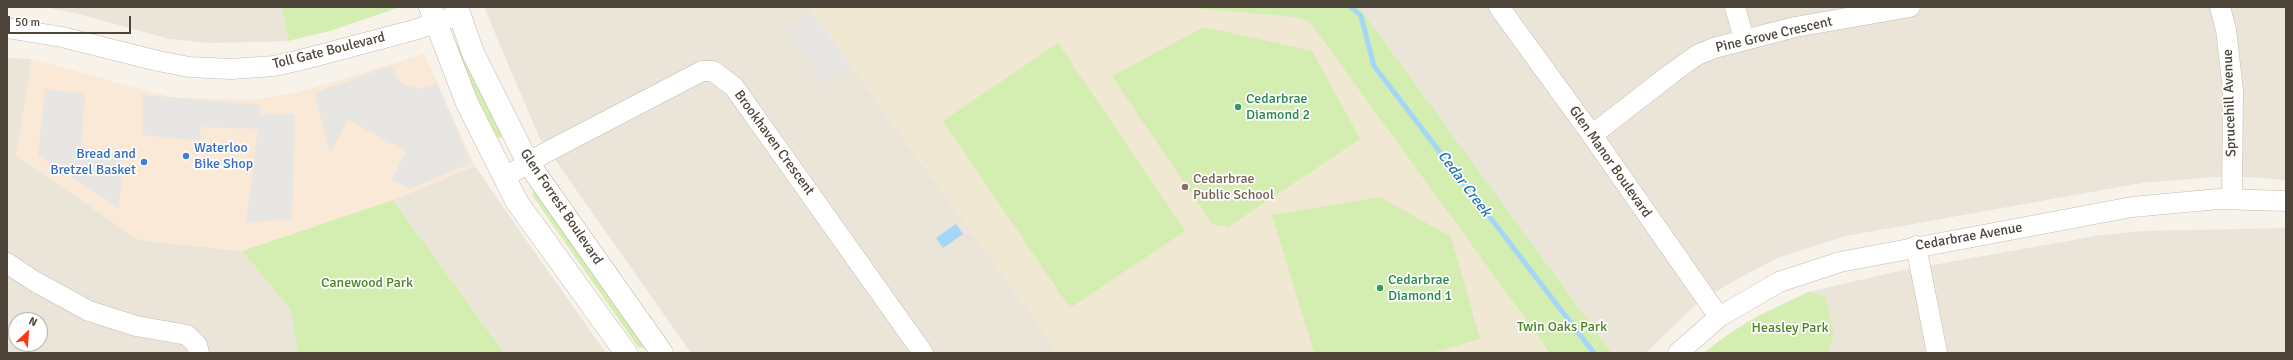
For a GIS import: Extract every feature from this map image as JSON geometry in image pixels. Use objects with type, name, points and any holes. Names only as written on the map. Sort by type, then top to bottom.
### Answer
[{"type":"street","name":"Glen Manor Boulevard","points":[[1499,7],[1592,135],[1720,317]]},
{"type":"street","points":[[1735,7],[1744,39]]},
{"type":"street","name":"Pine Grove Crescent","points":[[1592,135],[1635,100],[1697,55],[1714,48],[1795,27],[1910,7]]},
{"type":"street","name":"Sprucehill Avenue","points":[[2220,7],[2226,30],[2233,90],[2232,199]]},
{"type":"street","name":"Toll Gate Boulevard","points":[[7,28],[62,37],[158,61],[189,67],[231,69],[274,66],[302,60],[414,30],[433,15],[458,11]]},
{"type":"street","name":"Glen Forrest Boulevard","points":[[458,11],[467,40],[528,163],[662,353]]},
{"type":"street","name":"Glen Forrest Boulevard","points":[[433,15],[467,102],[517,202],[626,353]]},
{"type":"street","name":"Brookhaven Crescent","points":[[504,177],[702,71],[713,71],[734,87],[923,353]]},
{"type":"street","name":"Cedarbrae Avenue","points":[[1678,353],[1720,317],[1779,282],[1795,275],[1840,262],[1916,246],[2132,207],[2185,201],[2232,199],[2286,201]]},
{"type":"street","points":[[1916,246],[1937,353]]},
{"type":"street","points":[[7,263],[34,281],[89,311],[136,326],[187,335],[197,345],[199,353]]},
{"type":"shaded area","points":[[42,7],[282,7],[288,41],[210,43],[170,39],[75,13]]},
{"type":"shaded area","points":[[484,7],[809,7],[1059,353],[691,353],[539,137]]},
{"type":"shaded area","name":"Cedarbrae Public School","points":[[809,7],[1178,7],[1294,17],[1309,21],[1550,353],[1059,353]]},
{"type":"shaded area","points":[[1359,7],[2286,7],[2286,180],[2248,177],[2212,177],[2142,183],[1846,236],[1777,258],[1725,286],[1692,308],[1646,353],[1612,353]]},
{"type":"shaded area","points":[[813,14],[848,64],[824,81],[788,31]]},
{"type":"shaded area","points":[[424,54],[475,166],[393,200],[242,251],[139,240],[16,155],[32,59],[171,97],[248,100],[297,93]]},
{"type":"shaded area","points":[[7,58],[32,59],[16,155],[139,240],[242,251],[291,310],[298,353],[7,353]]},
{"type":"shaded area","points":[[391,66],[402,84],[420,89],[437,83],[471,163],[410,189],[392,180],[406,151],[348,120],[330,152],[314,93]]},
{"type":"shaded area","points":[[45,89],[85,94],[81,147],[124,152],[119,208],[38,155]]},
{"type":"shaded area","points":[[143,95],[261,105],[260,114],[295,114],[292,219],[246,223],[258,129],[200,127],[201,141],[142,135]]},
{"type":"shaded area","points":[[475,166],[606,353],[504,353],[393,200]]},
{"type":"shaded area","points":[[2286,228],[2286,353],[1822,353],[1808,292],[1899,271],[2101,235],[2142,231]]},
{"type":"green space","points":[[282,7],[400,7],[330,31],[288,41]]},
{"type":"green space","name":"Twin Oaks Park","points":[[1178,7],[1359,7],[1612,353],[1550,353],[1309,21],[1294,17]]},
{"type":"green space","name":"Cedarbrae Diamond 2","points":[[1204,27],[1312,51],[1360,139],[1228,227],[1212,224],[1112,76]]},
{"type":"green space","points":[[461,43],[504,135],[500,138],[496,136],[455,50],[457,45]]},
{"type":"green space","points":[[1058,43],[1185,231],[1070,308],[943,121]]},
{"type":"green space","points":[[534,190],[648,345],[644,348],[638,347],[532,195]]},
{"type":"green space","name":"Cedarbrae Diamond 1","points":[[1380,197],[1451,237],[1480,339],[1431,353],[1314,353],[1272,215]]},
{"type":"green space","name":"Canewood Park","points":[[393,200],[504,353],[298,353],[291,310],[242,251]]},
{"type":"green space","name":"Heasley Park","points":[[1808,292],[1825,296],[1834,334],[1828,353],[1703,353],[1730,333],[1756,317]]},
{"type":"water","points":[[956,224],[963,234],[943,248],[936,238]]},
{"type":"waterway","name":"Cedar Creek","points":[[1351,7],[1361,16],[1374,66],[1594,353]]},
{"type":"place","name":"Cedarbrae Diamond 2","points":[[1238,107]]},
{"type":"place","name":"Waterloo Bike Shop","points":[[186,156]]},
{"type":"place","name":"Bread and Bretzel Basket","points":[[144,162]]},
{"type":"place","name":"Cedarbrae Public School","points":[[1185,187]]},
{"type":"place","name":"Cedarbrae Diamond 1","points":[[1380,288]]}]
